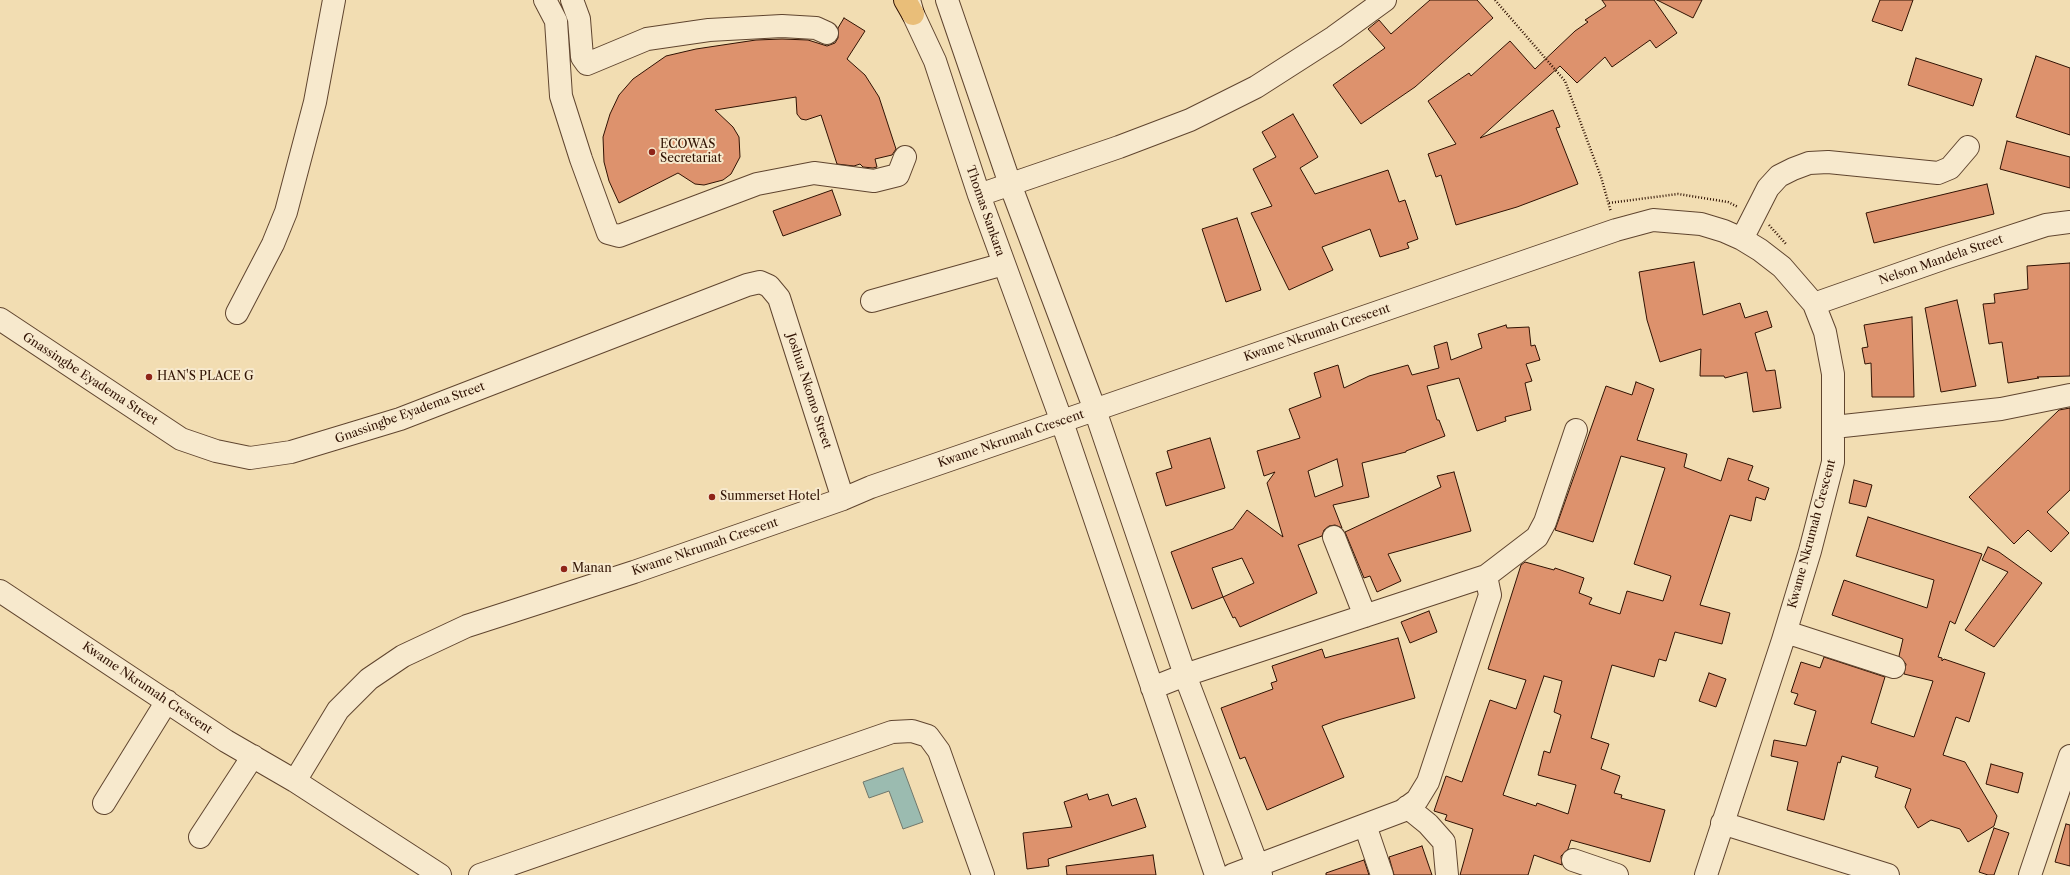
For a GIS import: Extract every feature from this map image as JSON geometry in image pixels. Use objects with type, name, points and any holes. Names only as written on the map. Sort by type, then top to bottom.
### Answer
[{"type":"street","points":[[237,313],[273,244],[286,212],[315,102],[334,0]]},
{"type":"street","points":[[545,0],[556,21],[561,96],[580,159],[608,232],[619,236],[764,183],[814,173],[874,181],[898,174],[905,158]]},
{"type":"street","points":[[572,0],[579,19],[582,57],[587,64],[647,40],[709,30],[782,26],[816,28],[827,33]]},
{"type":"street","points":[[947,0],[1010,184],[1095,410],[1185,675],[1260,869]]},
{"type":"street","points":[[979,195],[1190,120],[1256,87],[1334,37],[1385,0]]},
{"type":"street","name":"Thomas Sankara","points":[[909,5],[935,61],[979,195],[1062,422],[1216,875]]},
{"type":"street","points":[[1742,239],[1768,188],[1779,176],[1809,163],[1828,162],[1938,173],[1950,168],[1968,147]]},
{"type":"street","name":"Kwame Nkrumah Crescent","points":[[295,781],[338,710],[369,679],[402,656],[467,626],[634,572],[843,499],[871,487],[1616,230],[1653,220],[1701,224],[1742,239],[1760,250],[1782,267],[1814,304],[1825,332],[1833,374],[1834,427],[1832,462],[1810,551],[1786,632],[1706,875]]},
{"type":"street","name":"Nelson Mandela Street","points":[[1814,304],[2046,225],[2070,222]]},
{"type":"street","points":[[872,301],[1004,264]]},
{"type":"street","name":"Gnassingbe Eyadema Street","points":[[0,319],[182,439],[216,451],[250,458],[291,452],[400,419],[747,284],[760,282],[769,286]]},
{"type":"street","name":"Joshua Nkomo Street","points":[[769,286],[779,298],[843,499]]},
{"type":"street","points":[[1834,427],[2001,409],[2070,395]]},
{"type":"street","points":[[1152,688],[1185,675],[1486,576],[1537,537],[1545,522],[1576,430]]},
{"type":"street","points":[[1334,537],[1365,616]]},
{"type":"street","points":[[1232,875],[1260,869],[1407,808],[1417,800],[1428,782],[1490,595],[1486,576]]},
{"type":"street","name":"Kwame Nkrumah Crescent","points":[[0,592],[166,701],[295,781],[428,872]]},
{"type":"street","points":[[1786,632],[1894,667]]},
{"type":"street","points":[[104,803],[166,701]]},
{"type":"street","points":[[480,875],[892,732],[912,730],[928,736],[939,751],[983,875]]},
{"type":"street","points":[[200,837],[253,756]]},
{"type":"street","points":[[2032,874],[2070,756]]},
{"type":"street","points":[[1407,808],[1428,824],[1444,842],[1446,875]]},
{"type":"street","points":[[1722,824],[1888,875]]},
{"type":"street","points":[[1365,825],[1382,875]]},
{"type":"street","points":[[1573,860],[1617,875]]},
{"type":"path","points":[[1495,0],[1565,81],[1616,230]]},
{"type":"path","points":[[1608,203],[1678,194],[1728,202],[1754,213],[1765,221],[1791,249]]},
{"type":"water","points":[[903,768],[923,822],[903,829],[889,791],[869,798],[863,782]]},
{"type":"building","points":[[1430,0],[1477,0],[1493,18],[1415,87],[1361,124],[1333,85],[1385,48],[1368,29],[1379,20],[1391,34]]},
{"type":"building","points":[[1602,0],[1654,0],[1677,33],[1656,48],[1650,40],[1612,67],[1605,57],[1577,83],[1560,66],[1480,138],[1553,110],[1560,127],[1556,128],[1578,184],[1517,207],[1456,225],[1441,175],[1436,177],[1428,154],[1456,144],[1428,101],[1469,73],[1471,76],[1510,41],[1535,69],[1575,31],[1588,22],[1585,20],[1606,6]]},
{"type":"building","points":[[1657,0],[1702,0],[1693,18]]},
{"type":"building","points":[[1880,0],[1913,0],[1902,31],[1872,21]]},
{"type":"building","points":[[844,18],[865,31],[847,59],[865,75],[879,97],[896,149],[892,155],[875,159],[877,167],[873,168],[863,167],[860,164],[854,166],[837,164],[821,115],[806,120],[801,119],[797,114],[796,97],[715,110],[733,127],[739,137],[740,157],[731,174],[723,180],[704,185],[695,184],[678,173],[619,203],[609,181],[604,162],[603,137],[610,114],[619,95],[633,79],[666,56],[696,49],[756,40],[782,39],[808,40],[827,46],[835,43],[838,38],[838,28]]},
{"type":"building","points":[[2036,56],[2070,68],[2070,135],[2016,117]]},
{"type":"building","points":[[1916,58],[1982,79],[1973,106],[1908,85]]},
{"type":"building","points":[[1293,114],[1318,157],[1300,168],[1315,194],[1388,170],[1399,202],[1405,200],[1418,239],[1407,243],[1409,248],[1380,257],[1370,229],[1322,247],[1333,270],[1289,290],[1251,213],[1272,206],[1253,169],[1276,157],[1262,132]]},
{"type":"building","points":[[2007,141],[2070,157],[2070,188],[2000,169]]},
{"type":"building","points":[[1987,184],[1994,214],[1874,243],[1866,213]]},
{"type":"building","points":[[832,190],[841,215],[783,236],[773,211]]},
{"type":"building","points":[[1237,218],[1261,290],[1226,302],[1202,229]]},
{"type":"building","points":[[1694,262],[1703,315],[1740,303],[1745,318],[1767,311],[1772,327],[1755,333],[1766,371],[1775,370],[1781,408],[1753,412],[1747,372],[1725,378],[1724,376],[1700,376],[1701,349],[1660,362],[1647,320],[1639,272]]},
{"type":"building","points":[[2070,263],[2070,376],[2037,377],[2039,378],[2008,383],[2002,342],[1989,344],[1983,304],[1995,303],[1994,294],[2028,289],[2027,266]]},
{"type":"building","points":[[1957,300],[1976,386],[1941,392],[1925,308]]},
{"type":"building","points":[[1912,317],[1914,397],[1872,397],[1871,363],[1865,364],[1862,348],[1868,347],[1864,325]]},
{"type":"building","points":[[1506,325],[1507,328],[1529,327],[1531,346],[1535,345],[1540,360],[1526,364],[1532,381],[1525,383],[1531,410],[1505,417],[1506,421],[1477,431],[1459,378],[1427,386],[1437,420],[1439,420],[1445,436],[1406,452],[1362,463],[1369,497],[1333,505],[1342,528],[1335,525],[1329,526],[1324,530],[1322,536],[1298,545],[1317,593],[1240,627],[1235,617],[1233,618],[1223,597],[1192,609],[1171,552],[1233,529],[1247,510],[1283,537],[1267,483],[1275,472],[1264,476],[1257,451],[1300,438],[1289,409],[1321,397],[1314,373],[1338,365],[1344,388],[1369,376],[1408,365],[1412,375],[1439,368],[1434,346],[1447,342],[1451,360],[1482,348],[1478,334]],"holes":[[[1337,459],[1343,486],[1315,497],[1308,471]],[[1242,558],[1254,583],[1223,597],[1212,568]]]},
{"type":"building","points":[[1636,382],[1654,389],[1637,440],[1687,454],[1684,467],[1721,481],[1728,458],[1753,466],[1748,480],[1769,488],[1765,500],[1756,497],[1751,521],[1730,515],[1700,605],[1730,613],[1722,644],[1675,632],[1666,661],[1659,659],[1654,677],[1612,665],[1591,738],[1609,744],[1601,769],[1620,776],[1614,793],[1622,795],[1621,798],[1665,810],[1650,862],[1571,840],[1568,849],[1561,856],[1562,865],[1534,855],[1528,875],[1460,875],[1473,829],[1445,820],[1447,815],[1434,811],[1446,776],[1462,782],[1490,700],[1516,709],[1526,680],[1488,669],[1521,565],[1525,562],[1554,570],[1555,568],[1584,578],[1579,593],[1592,598],[1589,604],[1620,614],[1627,591],[1663,601],[1671,576],[1634,564],[1665,468],[1621,456],[1593,542],[1555,530],[1606,386],[1632,395]],"holes":[[[1544,676],[1562,681],[1554,712],[1561,715],[1550,753],[1544,751],[1538,775],[1576,785],[1568,814],[1537,803],[1536,806],[1503,795]]]},
{"type":"building","points":[[2070,408],[2070,490],[2047,512],[2069,533],[2051,552],[2028,530],[2014,544],[1969,497],[2059,410]]},
{"type":"building","points":[[1210,438],[1225,488],[1166,506],[1156,473],[1172,468],[1167,451]]},
{"type":"building","points":[[1454,472],[1471,531],[1388,554],[1401,581],[1377,592],[1370,576],[1364,578],[1345,532],[1441,487],[1437,476]]},
{"type":"building","points":[[1854,480],[1872,485],[1866,507],[1849,503]]},
{"type":"building","points":[[1868,517],[1982,554],[1955,624],[1950,621],[1938,657],[1942,658],[1942,661],[1944,659],[1985,673],[1969,722],[1956,717],[1943,755],[1965,762],[1997,816],[1994,826],[1968,842],[1960,829],[1931,820],[1918,828],[1905,807],[1911,789],[1875,777],[1878,767],[1842,756],[1840,763],[1838,762],[1824,820],[1787,810],[1798,762],[1771,756],[1774,740],[1806,746],[1816,711],[1794,704],[1798,694],[1791,692],[1801,662],[1820,668],[1824,657],[1885,677],[1871,723],[1914,737],[1933,681],[1904,674],[1906,664],[1899,656],[1903,639],[1832,615],[1844,580],[1927,608],[1934,580],[1856,556]]},
{"type":"building","points":[[1988,547],[1999,552],[2042,583],[1994,647],[1965,630],[2008,572],[1982,560]]},
{"type":"building","points":[[1429,611],[1437,632],[1410,643],[1401,622]]},
{"type":"building","points":[[1398,638],[1415,698],[1322,726],[1344,777],[1267,810],[1245,757],[1240,759],[1221,708],[1273,689],[1271,683],[1277,681],[1272,666],[1322,649],[1325,658]]},
{"type":"building","points":[[1709,673],[1726,679],[1716,707],[1699,701]]},
{"type":"building","points":[[1991,764],[2023,773],[2018,793],[1986,784]]},
{"type":"building","points":[[1087,794],[1089,800],[1108,794],[1112,806],[1136,798],[1146,827],[1048,859],[1049,866],[1027,869],[1023,833],[1072,827],[1064,802]]},
{"type":"building","points":[[2066,824],[2070,825],[2070,866],[2055,862]]},
{"type":"building","points":[[1994,828],[2009,833],[1994,875],[1988,875],[1979,872]]},
{"type":"building","points":[[1422,846],[1432,875],[1394,875],[1389,857]]},
{"type":"building","points":[[1153,855],[1156,875],[1067,875],[1066,866]]},
{"type":"building","points":[[1364,860],[1369,875],[1326,875],[1326,873]]},
{"type":"place","name":"ECOWAS Secretariat","points":[[652,152]]},
{"type":"place","name":"HAN'S PLACE G","points":[[149,377]]},
{"type":"place","name":"Summerset Hotel","points":[[712,497]]},
{"type":"place","name":"Manan","points":[[564,569]]}]
